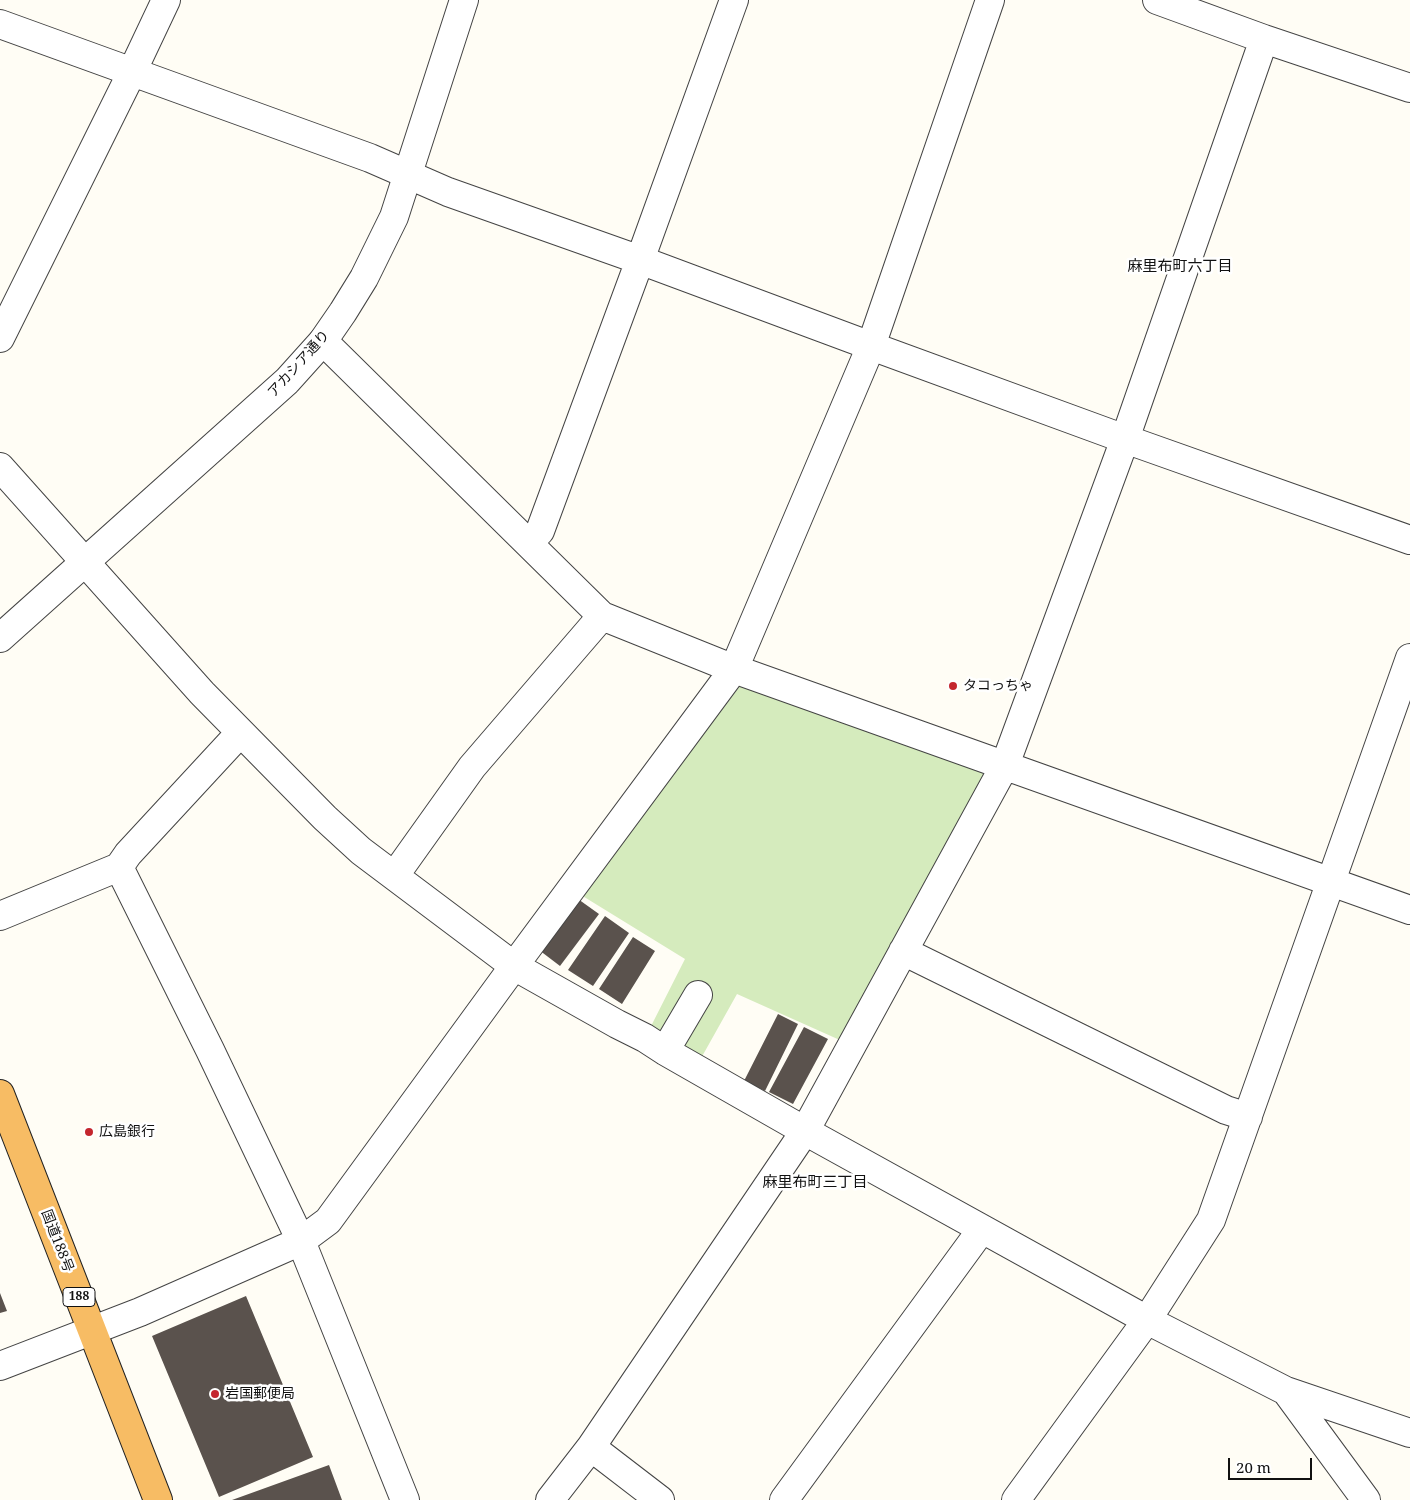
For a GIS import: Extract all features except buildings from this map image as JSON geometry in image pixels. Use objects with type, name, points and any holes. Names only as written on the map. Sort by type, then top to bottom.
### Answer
[{"type":"highway","name":"国道188号","points":[[0,1094],[158,1500]]},
{"type":"street","points":[[0,338],[166,0]]},
{"type":"street","name":"アカシア通り","points":[[0,638],[287,381],[323,341],[364,278],[394,217],[464,0]]},
{"type":"street","points":[[528,543],[540,531],[734,0]]},
{"type":"street","points":[[0,1366],[140,1312],[301,1241],[328,1221],[734,669],[871,346],[990,0]]},
{"type":"street","points":[[1158,0],[1264,39],[1410,88]]},
{"type":"street","points":[[0,24],[370,158],[448,192],[640,260],[1125,439],[1410,540]]},
{"type":"street","points":[[550,1500],[591,1447],[805,1131],[1005,765],[1125,439],[1264,39]]},
{"type":"street","points":[[323,341],[602,616],[734,669],[1410,910]]},
{"type":"street","points":[[0,467],[202,693],[325,818],[361,851],[514,966],[645,1038],[805,1131],[1147,1320],[1286,1391],[1410,1432]]},
{"type":"street","points":[[395,875],[472,767],[602,616]]},
{"type":"street","points":[[1016,1500],[1147,1320],[1211,1220],[1410,658]]},
{"type":"street","points":[[0,916],[119,867],[128,854],[240,733]]},
{"type":"street","points":[[119,867],[210,1050],[301,1241],[405,1500]]},
{"type":"street","points":[[904,951],[1226,1110],[1248,1117]]},
{"type":"street","points":[[665,1051],[698,995]]},
{"type":"street","points":[[784,1500],[982,1229]]},
{"type":"street","points":[[1286,1391],[1366,1500]]},
{"type":"street","points":[[591,1447],[660,1500]]},
{"type":"green space","points":[[740,686],[985,773],[842,1041],[737,994],[695,1069],[645,1038],[685,959],[581,895]]},
{"type":"place","name":"タコっちゃ","points":[[953,686]]},
{"type":"place","name":"広島銀行","points":[[89,1132]]},
{"type":"place","name":"岩国郵便局","points":[[215,1394]]},
{"type":"district","name":"麻里布町六丁目","points":[[1180,267]]},
{"type":"district","name":"麻里布町三丁目","points":[[815,1183]]}]
